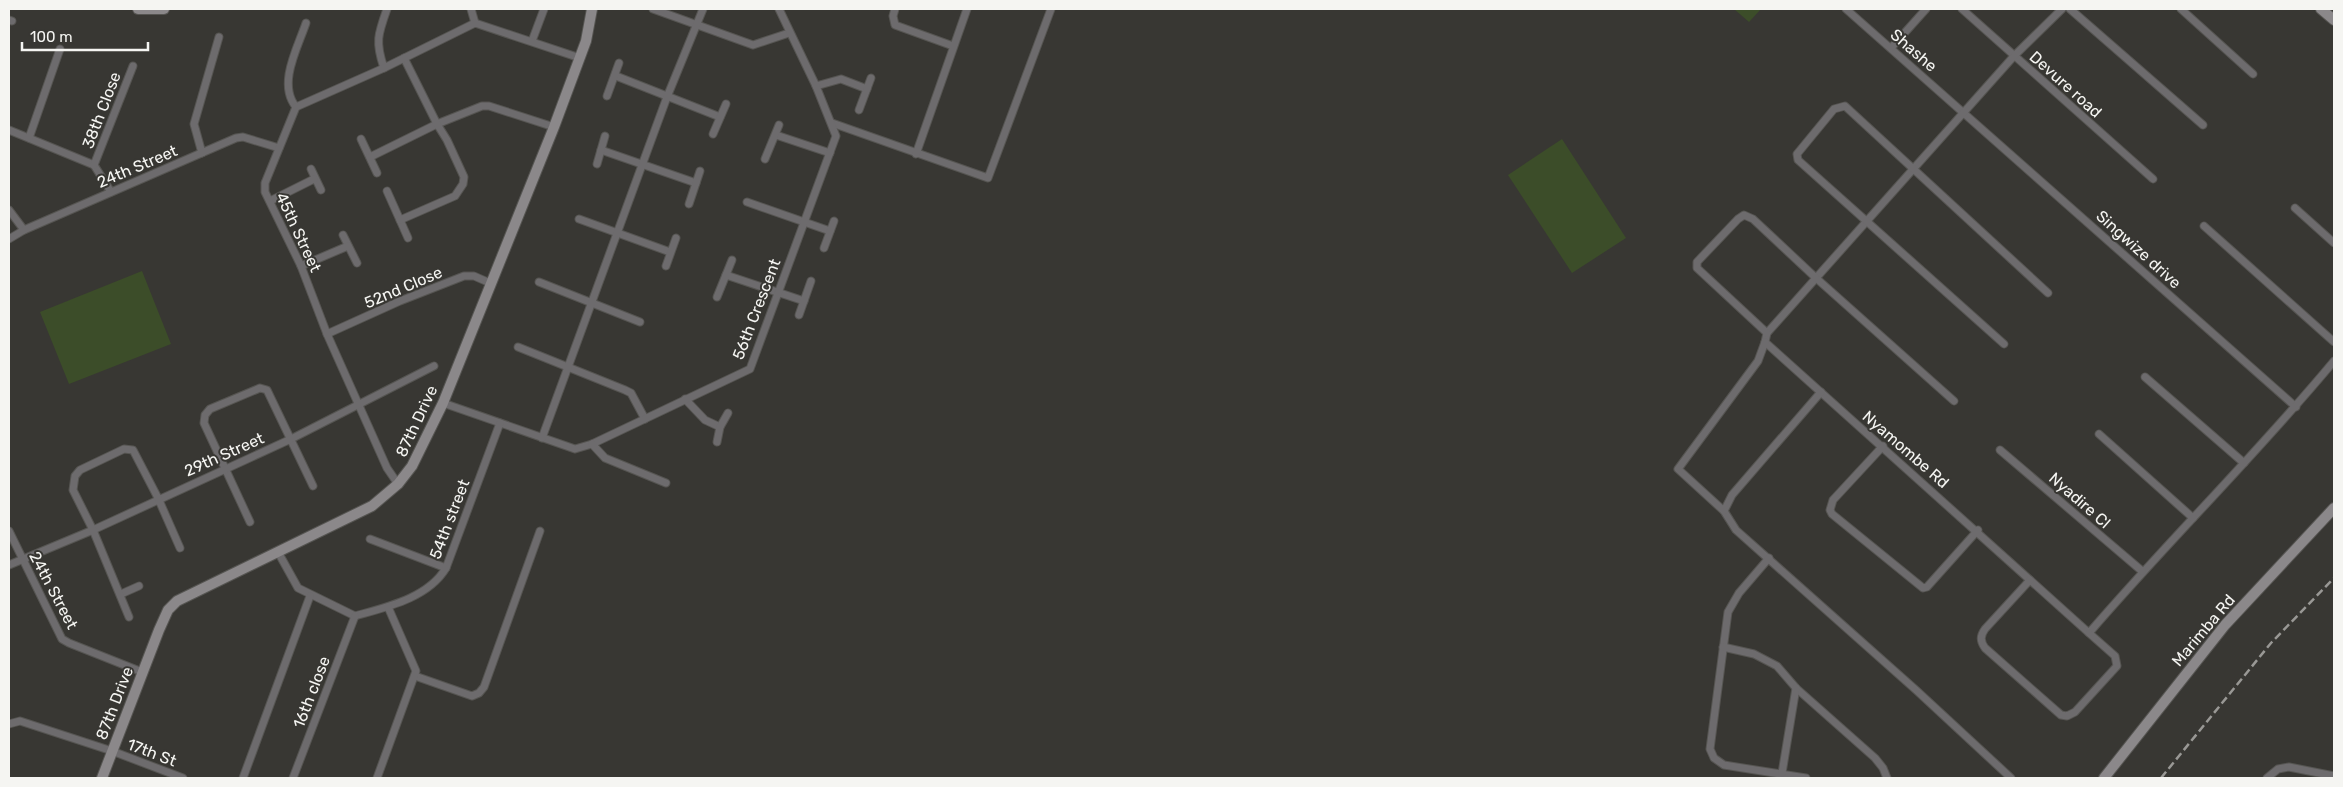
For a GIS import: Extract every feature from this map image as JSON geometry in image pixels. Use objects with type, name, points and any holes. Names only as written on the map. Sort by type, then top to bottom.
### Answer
[{"type":"street","points":[[138,9],[164,9]]},
{"type":"street","points":[[384,68],[377,45],[377,38],[387,9]]},
{"type":"street","points":[[471,9],[475,23]]},
{"type":"street","points":[[532,41],[544,9]]},
{"type":"street","name":"87th Drive","points":[[102,778],[165,617],[177,601],[372,506],[398,484],[424,446],[554,127],[580,58],[591,21],[592,9]]},
{"type":"street","points":[[653,9],[753,45],[789,34]]},
{"type":"street","points":[[542,438],[667,97],[703,9]]},
{"type":"street","name":"56th Crescent","points":[[443,403],[572,449],[592,444],[750,369],[836,136],[816,86],[789,34],[779,9]]},
{"type":"street","points":[[895,9],[893,16],[895,24],[953,46]]},
{"type":"street","points":[[916,154],[966,9]]},
{"type":"street","points":[[832,123],[988,178],[1051,9]]},
{"type":"street","name":"Shashe","points":[[1846,9],[1964,112]]},
{"type":"street","points":[[1891,48],[1926,9]]},
{"type":"street","name":"Devure road","points":[[1962,9],[2153,180]]},
{"type":"street","points":[[2007,777],[1769,558],[1736,530],[1724,511],[1678,469],[1758,361],[1767,333],[2014,56],[2062,9]]},
{"type":"street","points":[[2070,9],[2203,124]]},
{"type":"street","points":[[2180,9],[2253,74]]},
{"type":"street","points":[[2321,9],[2334,20]]},
{"type":"street","points":[[306,23],[287,80],[288,92],[296,106],[384,68],[475,23],[580,58]]},
{"type":"street","points":[[202,153],[194,124],[219,37]]},
{"type":"street","points":[[29,138],[60,49]]},
{"type":"street","points":[[400,220],[455,196],[463,184],[464,177],[404,58]]},
{"type":"street","points":[[607,96],[616,76],[619,63]]},
{"type":"street","name":"38th Close","points":[[94,165],[133,66]]},
{"type":"street","points":[[616,76],[720,117]]},
{"type":"street","points":[[859,110],[871,78]]},
{"type":"street","points":[[816,86],[841,79],[867,89]]},
{"type":"street","points":[[713,134],[726,104]]},
{"type":"street","name":"45th Street","points":[[296,106],[265,184],[265,192],[300,266],[387,468],[398,484]]},
{"type":"street","points":[[370,157],[472,108],[489,106],[554,127]]},
{"type":"street","points":[[2004,344],[1798,160],[1797,154],[1834,109],[1845,106],[2048,292]]},
{"type":"street","name":"Singwize drive","points":[[1964,112],[2296,407]]},
{"type":"street","points":[[765,158],[779,125]]},
{"type":"street","points":[[9,130],[94,165],[111,192]]},
{"type":"street","points":[[776,135],[830,153]]},
{"type":"street","points":[[597,164],[604,136]]},
{"type":"street","name":"24th Street","points":[[9,239],[24,230],[239,137],[279,148]]},
{"type":"street","points":[[361,139],[377,174]]},
{"type":"street","points":[[601,150],[696,183]]},
{"type":"street","points":[[311,169],[314,179],[321,190]]},
{"type":"street","points":[[689,204],[700,171]]},
{"type":"street","points":[[270,201],[314,179]]},
{"type":"street","points":[[388,191],[408,238]]},
{"type":"street","points":[[747,202],[830,231]]},
{"type":"street","points":[[2295,208],[2334,243]]},
{"type":"street","points":[[9,210],[24,230]]},
{"type":"street","points":[[1767,333],[1698,271],[1697,262],[1744,215],[1753,219],[1954,401]]},
{"type":"street","points":[[579,219],[670,252]]},
{"type":"street","points":[[824,248],[834,221]]},
{"type":"street","points":[[2204,226],[2334,342]]},
{"type":"street","points":[[343,234],[357,263]]},
{"type":"street","points":[[666,266],[676,238]]},
{"type":"street","points":[[300,266],[348,246]]},
{"type":"street","points":[[716,297],[732,260]]},
{"type":"street","points":[[726,275],[804,300]]},
{"type":"street","name":"52nd Close","points":[[328,334],[400,301],[464,276],[474,276],[490,283]]},
{"type":"street","points":[[799,315],[811,281]]},
{"type":"street","points":[[539,282],[640,322]]},
{"type":"street","name":"Nyamombe Rd","points":[[1765,342],[1978,530],[2030,580],[2115,656],[2117,666],[2075,712],[2067,716],[2061,715],[2004,666],[1981,642],[1981,635],[1985,629],[2030,580]]},
{"type":"street","points":[[518,347],[630,393],[645,419]]},
{"type":"street","points":[[2089,633],[2142,571],[2296,407],[2334,361]]},
{"type":"street","name":"29th Street","points":[[9,565],[93,530],[158,498],[291,439],[434,366]]},
{"type":"street","points":[[2145,377],[2244,463]]},
{"type":"street","points":[[250,522],[204,423],[205,416],[210,409],[264,388],[269,393],[313,486]]},
{"type":"street","points":[[1724,511],[1732,495],[1821,392]]},
{"type":"street","points":[[686,399],[705,420],[720,427]]},
{"type":"street","points":[[716,442],[720,427],[728,413]]},
{"type":"street","name":"54th street","points":[[355,616],[388,607],[434,585],[446,568],[500,423]]},
{"type":"street","points":[[2099,434],[2193,518]]},
{"type":"street","points":[[592,444],[605,458],[666,483]]},
{"type":"street","points":[[1883,446],[1833,500],[1830,510],[1832,514],[1923,588],[1927,587],[1978,530]]},
{"type":"street","points":[[129,617],[93,530],[73,490],[75,476],[80,470],[124,449],[133,450],[158,498],[180,548]]},
{"type":"street","name":"Nyadire Cl","points":[[2000,450],[2142,571]]},
{"type":"street","name":"Marimba Rd","points":[[2104,778],[2225,625],[2334,508]]},
{"type":"street","name":"24th Street","points":[[9,531],[62,639],[68,644],[142,672]]},
{"type":"street","points":[[415,676],[472,696],[484,687],[540,531]]},
{"type":"street","points":[[370,539],[446,568]]},
{"type":"street","points":[[278,552],[298,588],[310,596],[355,616]]},
{"type":"street","points":[[1769,558],[1732,604],[1728,612],[1711,753],[1724,765],[1806,778]]},
{"type":"street","points":[[121,594],[139,586]]},
{"type":"street","points":[[243,778],[310,596]]},
{"type":"street","points":[[377,778],[415,676],[415,666],[388,607]]},
{"type":"street","name":"16th close","points":[[293,778],[355,616]]},
{"type":"street","points":[[1723,647],[1765,658],[1777,666],[1796,688],[1876,758],[1887,778]]},
{"type":"street","points":[[1782,774],[1796,688]]},
{"type":"street","name":"17th St","points":[[9,724],[20,721],[112,751],[183,778]]},
{"type":"street","points":[[2267,778],[2278,769],[2289,767],[2334,776]]},
{"type":"green space","points":[[1734,9],[1761,9],[1749,22]]},
{"type":"green space","points":[[1562,139],[1626,238],[1572,273],[1508,175]]},
{"type":"green space","points":[[142,271],[171,344],[69,384],[40,312]]},
{"type":"railway","points":[[2161,778],[2271,643],[2334,578]]}]
